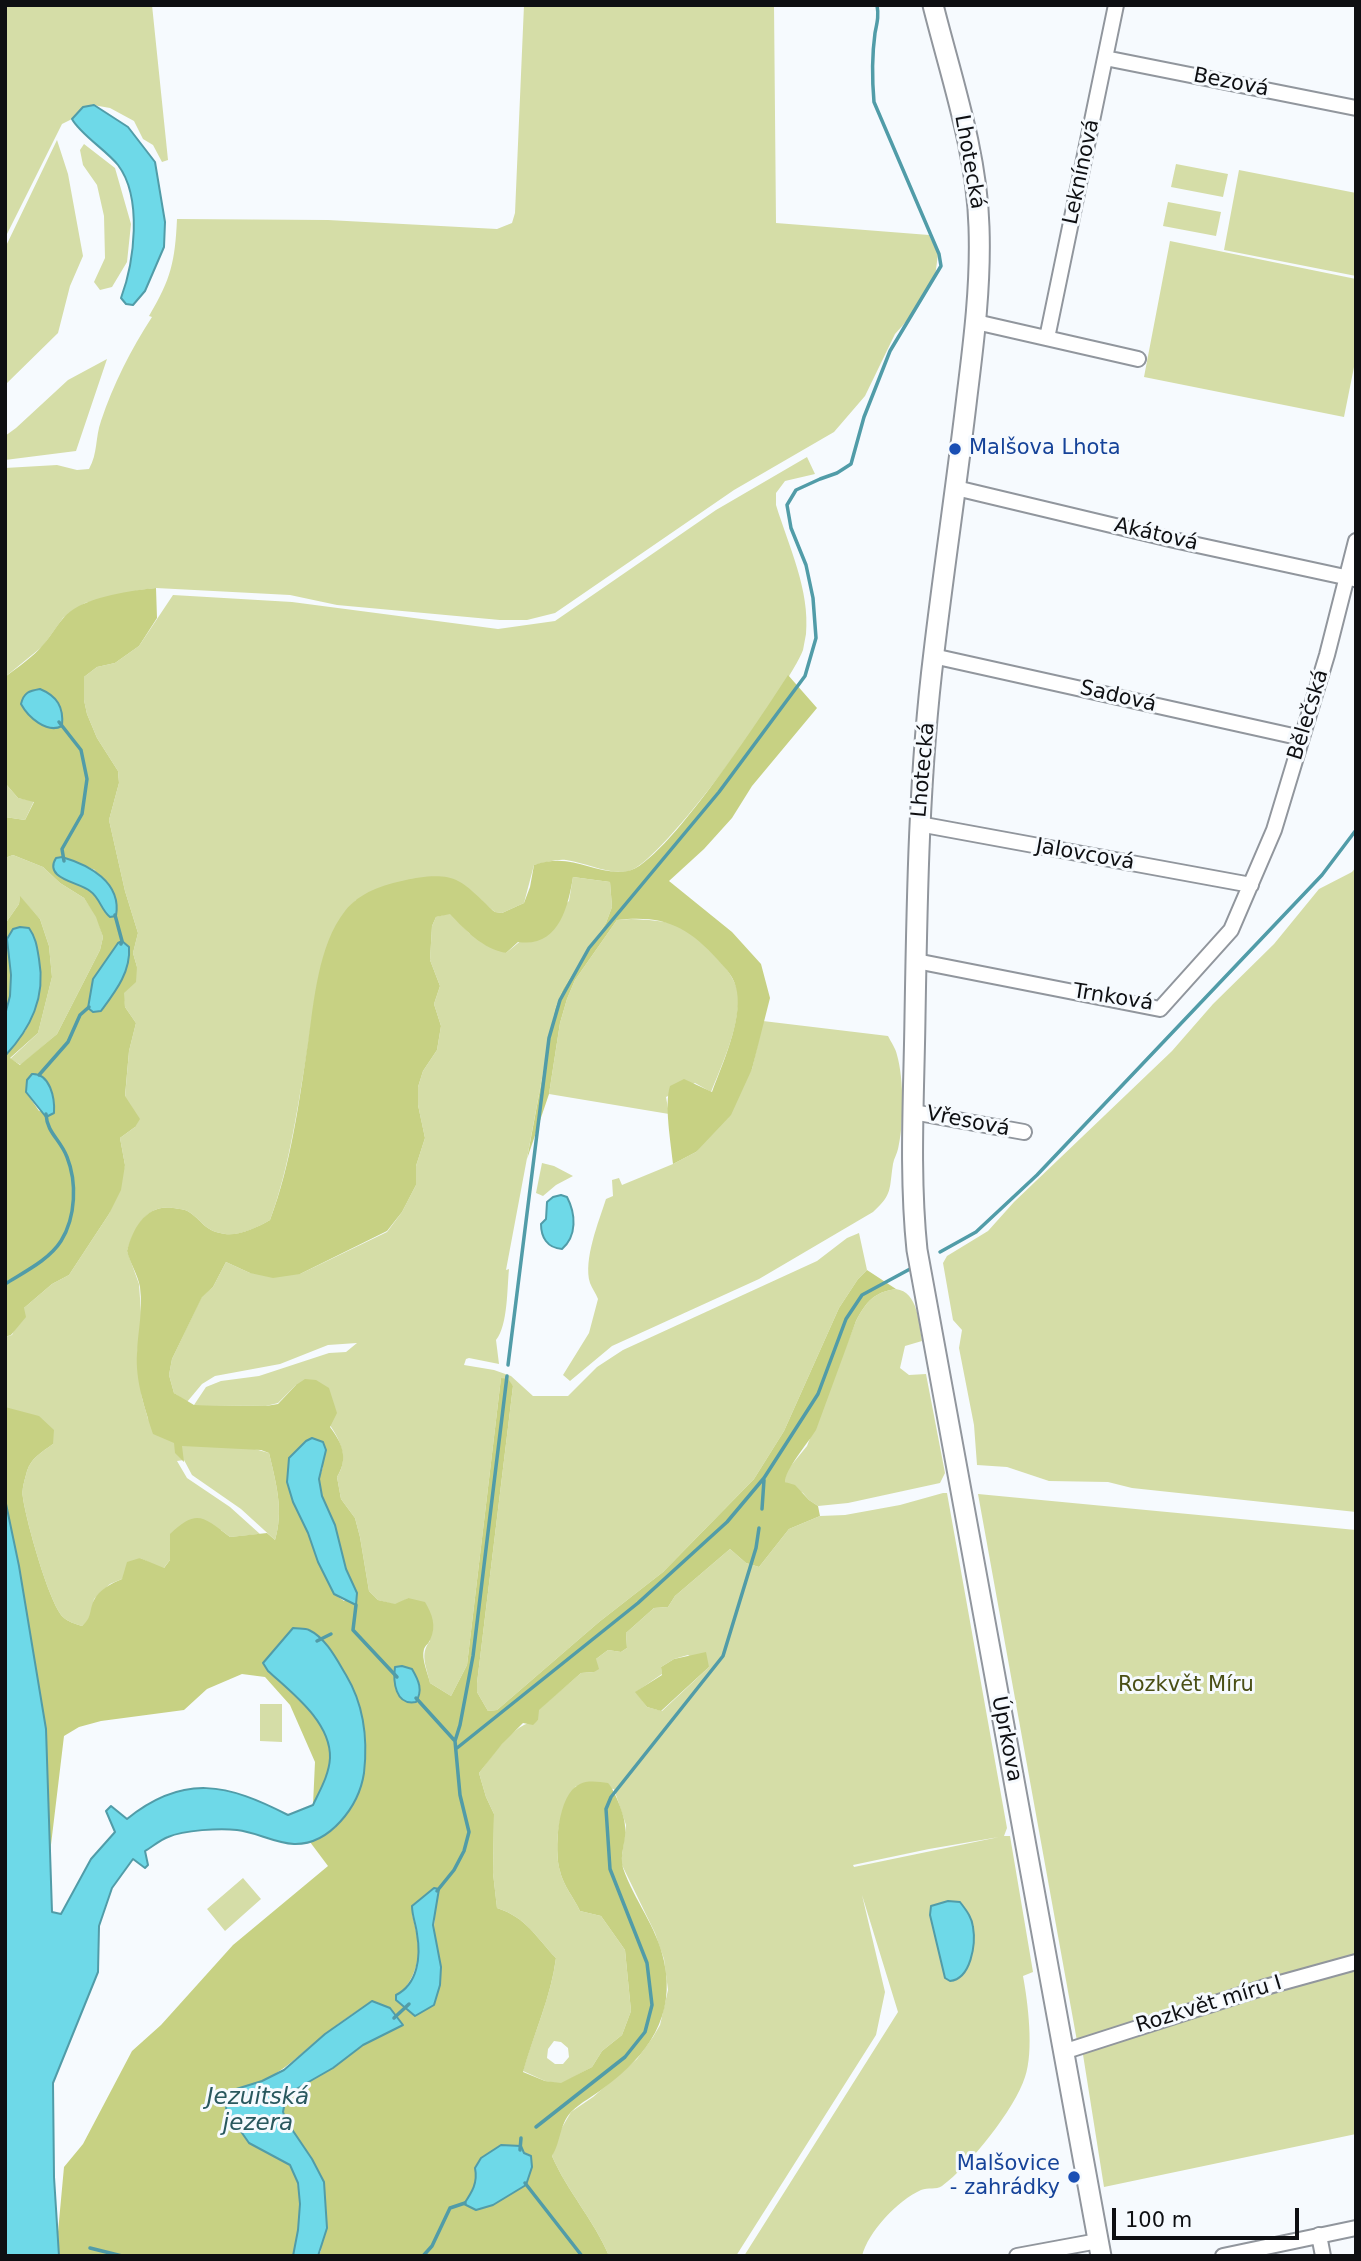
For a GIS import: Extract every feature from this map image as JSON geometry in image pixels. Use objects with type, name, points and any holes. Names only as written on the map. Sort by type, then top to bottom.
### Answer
[{"type":"street","name":"Lhotecká","points":[[914,1222],[913,1112],[919,824],[933,656],[976,322],[979,224],[974,177],[961,115],[933,5]]},
{"type":"street","name":"Leknínová","points":[[1047,338],[1116,5]]},
{"type":"street","name":"Bezová","points":[[1105,58],[1356,108]]},
{"type":"street","points":[[976,322],[1139,359]]},
{"type":"street","name":"Akátová","points":[[956,488],[1351,579]]},
{"type":"street","name":"Bělečská","points":[[1251,885],[1275,830],[1351,579],[1356,541]]},
{"type":"street","name":"Sadová","points":[[933,656],[1302,738]]},
{"type":"street","name":"Jalovcová","points":[[919,824],[1251,885]]},
{"type":"street","name":"Trnková","points":[[916,961],[1160,1009],[1231,930],[1251,885]]},
{"type":"street","name":"Vřesová","points":[[913,1112],[1024,1132]]},
{"type":"street","name":"Úprkova","points":[[914,1222],[1099,2248]]},
{"type":"street","name":"Rozkvět míru I","points":[[1063,2052],[1262,1988],[1356,1962]]},
{"type":"street","points":[[1223,2256],[1356,2228]]},
{"type":"street","points":[[1319,2235],[1323,2256]]},
{"type":"street","points":[[1017,2256],[1099,2248]]},
{"type":"green space","points":[[5,5],[152,5],[168,160],[162,162],[153,145],[143,139],[134,121],[110,108],[93,105],[83,107],[72,119],[62,124],[5,238]]},
{"type":"green space","points":[[524,5],[774,5],[776,223],[929,235],[938,254],[935,277],[912,315],[895,334],[865,396],[834,432],[734,490],[555,613],[527,620],[500,620],[337,605],[290,595],[156,588],[85,603],[63,618],[43,646],[5,677],[5,468],[57,465],[77,470],[89,469],[99,427],[111,394],[152,317],[149,316],[167,280],[175,247],[177,219],[328,220],[497,229],[512,223],[515,213]]},
{"type":"green space","points":[[57,140],[68,174],[83,256],[70,286],[58,333],[5,385],[5,248]]},
{"type":"green space","points":[[84,144],[115,168],[131,224],[127,262],[112,287],[100,290],[94,282],[105,258],[104,216],[97,185],[83,165],[80,150]]},
{"type":"green space","points":[[1176,164],[1228,174],[1223,197],[1171,187]]},
{"type":"green space","points":[[1239,170],[1356,193],[1356,276],[1224,250]]},
{"type":"green space","points":[[1168,202],[1221,212],[1216,236],[1163,226]]},
{"type":"green space","points":[[1170,241],[1356,279],[1356,357],[1344,417],[1144,377]]},
{"type":"green space","points":[[107,359],[76,451],[5,460],[5,436],[68,380]]},
{"type":"green space","points":[[807,457],[815,474],[785,481],[776,493],[776,505],[805,601],[806,634],[803,650],[751,733],[668,838],[645,861],[629,871],[605,870],[566,860],[534,865],[524,903],[502,913],[495,912],[478,898],[356,900],[343,915],[334,932],[321,968],[293,1134],[270,1220],[243,1232],[225,1234],[208,1228],[186,1210],[163,1208],[148,1214],[142,1220],[127,1251],[139,1284],[142,1327],[137,1353],[142,1398],[148,1419],[269,1453],[278,1496],[278,1529],[275,1540],[241,1509],[192,1475],[184,1460],[177,1461],[187,1478],[230,1507],[260,1534],[230,1537],[221,1530],[170,1534],[170,1560],[163,1569],[140,1558],[122,1579],[110,1584],[94,1599],[90,1620],[82,1626],[67,1620],[57,1609],[45,1579],[23,1495],[25,1477],[31,1462],[53,1444],[5,1407],[5,1337],[12,1335],[24,1308],[52,1284],[69,1275],[109,1214],[125,1165],[120,1138],[135,1127],[125,1097],[129,1051],[136,1023],[125,1007],[123,993],[137,967],[133,953],[138,933],[125,891],[109,820],[119,783],[118,771],[97,738],[87,714],[84,677],[97,667],[115,663],[139,646],[173,595],[292,602],[498,629],[555,621],[716,510]]},
{"type":"green space","points":[[156,588],[157,618],[139,646],[115,663],[97,667],[84,677],[87,714],[97,738],[118,771],[119,783],[109,820],[125,891],[138,933],[133,953],[137,967],[136,982],[124,993],[125,1007],[136,1023],[129,1051],[125,1096],[140,1119],[135,1127],[120,1138],[125,1165],[121,1190],[109,1214],[69,1275],[52,1284],[24,1308],[26,1317],[11,1335],[5,1337],[5,1056],[26,1030],[9,960],[11,988],[5,1015],[5,924],[19,904],[20,896],[40,919],[49,946],[52,977],[38,1033],[10,1058],[20,1065],[57,1034],[100,950],[103,937],[96,917],[84,898],[60,883],[43,867],[13,855],[5,858],[5,817],[25,820],[34,802],[18,798],[5,783],[5,677],[39,649],[63,619],[79,606],[124,592]],"holes":[[[63,857],[95,870],[106,914],[99,899]],[[26,1092],[54,1097],[54,1113],[39,1111]]]},
{"type":"green space","points":[[788,675],[817,708],[752,786],[732,818],[704,849],[669,881],[732,932],[761,964],[770,998],[752,1069],[731,1115],[696,1152],[673,1164],[668,1113],[670,1086],[684,1079],[712,1092],[737,1016],[736,987],[730,974],[718,960],[685,931],[661,921],[617,920],[575,980],[567,999],[560,1023],[549,1094],[527,1159],[555,1009],[563,989],[606,923],[612,907],[610,882],[573,877],[564,913],[552,932],[543,939],[518,942],[506,953],[482,943],[450,914],[436,917],[432,926],[430,960],[440,986],[434,1004],[441,1026],[437,1050],[423,1071],[418,1087],[418,1105],[425,1138],[416,1166],[416,1185],[402,1212],[387,1231],[300,1274],[273,1278],[250,1273],[226,1262],[213,1287],[202,1297],[172,1359],[169,1375],[174,1393],[194,1405],[278,1404],[305,1379],[316,1380],[329,1388],[337,1413],[330,1427],[341,1445],[343,1457],[337,1477],[341,1499],[355,1518],[369,1591],[378,1600],[395,1604],[408,1598],[425,1602],[433,1625],[432,1635],[424,1649],[425,1666],[430,1683],[451,1696],[467,1665],[501,1378],[508,1379],[513,1386],[477,1683],[477,1692],[488,1711],[497,1710],[599,1622],[663,1572],[754,1479],[784,1431],[839,1308],[858,1279],[867,1270],[896,1289],[876,1295],[860,1314],[816,1430],[786,1477],[785,1482],[795,1485],[818,1506],[820,1516],[789,1529],[759,1567],[746,1563],[730,1549],[675,1596],[668,1607],[654,1608],[626,1633],[627,1648],[621,1652],[608,1650],[596,1659],[599,1669],[581,1673],[539,1710],[538,1720],[533,1725],[523,1723],[479,1773],[494,1814],[493,1873],[497,1908],[523,1922],[556,1958],[546,2001],[523,2072],[545,2081],[561,2083],[592,2067],[602,2051],[622,2035],[631,2011],[625,1950],[601,1916],[580,1911],[561,1876],[557,1850],[559,1824],[566,1799],[580,1784],[608,1783],[616,1797],[625,1826],[623,1868],[661,1949],[667,1981],[666,1999],[655,2033],[634,2062],[571,2112],[564,2122],[552,2156],[609,2256],[318,2256],[321,2251],[324,2182],[287,2122],[283,2112],[285,2102],[291,2092],[333,2068],[363,2045],[402,2025],[372,2001],[274,2074],[263,2081],[233,2090],[249,2143],[280,2157],[294,2172],[300,2208],[293,2256],[59,2256],[58,2232],[64,2167],[83,2144],[132,2051],[161,2025],[233,1945],[328,1866],[310,1842],[336,1827],[330,1649],[308,1629],[268,1671],[308,1709],[324,1732],[329,1745],[328,1770],[313,1805],[315,1762],[290,1705],[265,1677],[242,1674],[207,1689],[184,1710],[101,1721],[79,1727],[64,1736],[50,1853],[46,1729],[5,1499],[5,1407],[39,1416],[54,1430],[53,1444],[29,1466],[23,1495],[51,1596],[57,1609],[70,1622],[82,1626],[85,1623],[96,1596],[122,1579],[127,1562],[140,1558],[164,1568],[170,1560],[170,1534],[193,1518],[206,1520],[230,1537],[267,1533],[275,1540],[279,1507],[269,1453],[261,1450],[182,1446],[184,1462],[175,1453],[174,1443],[153,1434],[138,1374],[140,1287],[127,1251],[137,1226],[148,1214],[164,1208],[186,1210],[208,1228],[225,1234],[242,1232],[270,1220],[294,1133],[315,992],[323,957],[336,925],[351,904],[381,887],[439,876],[462,883],[495,912],[502,913],[524,903],[534,865],[560,861],[616,872],[628,871],[644,862],[665,843],[688,816],[737,751]],"holes":[[[323,1442],[323,1467],[319,1479],[322,1496],[335,1525],[346,1569],[357,1593],[344,1601],[334,1594],[318,1562],[308,1533]],[[412,1914],[435,1917],[434,1934],[440,1985],[403,1991],[417,1963]],[[501,2146],[521,2146],[526,2185],[493,2205],[476,2210],[465,2203],[474,2187],[475,2168],[481,2158]]]},
{"type":"green space","points":[[5,783],[18,798],[34,801],[25,820],[5,817]]},
{"type":"green space","points":[[13,855],[43,867],[60,883],[84,898],[97,917],[103,937],[100,950],[57,1034],[21,1065],[10,1059],[38,1033],[52,977],[49,946],[40,919],[20,897],[19,904],[5,924],[5,858]]},
{"type":"green space","points":[[1356,867],[1356,1512],[1132,1488],[1108,1482],[1049,1481],[1007,1467],[977,1465],[974,1425],[959,1348],[962,1330],[953,1320],[943,1263],[947,1256],[988,1231],[1014,1202],[1172,1051],[1213,1004],[1274,944],[1319,889],[1352,872]]},
{"type":"green space","points":[[573,877],[610,882],[612,907],[606,923],[563,989],[555,1009],[506,1270],[509,1269],[505,1316],[496,1340],[499,1364],[469,1358],[464,1365],[511,1376],[533,1396],[568,1396],[597,1367],[623,1350],[817,1261],[847,1238],[859,1233],[867,1270],[839,1308],[784,1431],[754,1479],[663,1572],[599,1622],[497,1710],[488,1711],[477,1692],[477,1683],[513,1386],[501,1378],[467,1665],[451,1696],[430,1683],[424,1656],[430,1641],[408,1598],[396,1605],[378,1600],[369,1591],[355,1518],[341,1499],[337,1477],[343,1452],[339,1440],[323,1416],[296,1385],[278,1403],[266,1406],[194,1405],[206,1387],[221,1381],[259,1376],[329,1353],[346,1352],[357,1343],[328,1345],[280,1364],[215,1376],[202,1384],[187,1402],[174,1393],[169,1375],[172,1359],[202,1296],[213,1287],[226,1262],[250,1273],[300,1274],[387,1232],[402,1212],[416,1185],[416,1166],[425,1138],[418,1105],[418,1087],[423,1071],[437,1050],[441,1026],[434,1004],[440,986],[430,960],[432,926],[436,917],[450,913],[469,933],[506,953],[569,901]]},
{"type":"green space","points":[[617,920],[668,923],[687,931],[705,945],[723,965],[738,993],[734,1030],[711,1092],[695,1083],[666,1097],[669,1114],[549,1094],[560,1023],[575,980]]},
{"type":"green space","points":[[763,1021],[888,1036],[896,1050],[902,1102],[900,1139],[887,1195],[873,1212],[759,1279],[612,1346],[570,1381],[563,1375],[589,1333],[598,1299],[590,1283],[589,1263],[606,1199],[613,1196],[612,1180],[619,1178],[622,1185],[696,1152],[752,1069]]},
{"type":"green space","points":[[542,1163],[573,1176],[543,1196],[536,1193]]},
{"type":"green space","points":[[896,1289],[903,1291],[913,1302],[922,1341],[905,1346],[900,1368],[909,1375],[926,1374],[945,1473],[940,1483],[848,1503],[818,1506],[785,1482],[785,1473],[807,1446],[860,1314],[876,1295]]},
{"type":"green space","points":[[947,1493],[1007,1828],[1004,1836],[1010,1836],[1033,1972],[1023,1976],[1030,2041],[1028,2066],[1020,2090],[990,2136],[965,2165],[942,2186],[921,2190],[903,2201],[877,2227],[862,2256],[744,2256],[898,2012],[862,1895],[885,1992],[876,2035],[736,2256],[609,2256],[552,2156],[560,2131],[571,2112],[637,2059],[660,2025],[668,1990],[664,1959],[655,1933],[621,1863],[626,1825],[614,1789],[576,1786],[565,1805],[559,1827],[557,1849],[561,1876],[580,1911],[601,1916],[625,1950],[631,2011],[622,2035],[602,2051],[592,2067],[561,2084],[545,2081],[523,2071],[546,2001],[556,1958],[523,1922],[497,1908],[493,1873],[494,1814],[479,1773],[512,1734],[538,1720],[538,1710],[581,1673],[594,1672],[596,1659],[608,1650],[621,1652],[627,1648],[626,1633],[654,1608],[668,1607],[675,1596],[730,1549],[746,1563],[759,1567],[789,1529],[820,1516],[845,1515]],"holes":[[[688,1655],[709,1667],[662,1711],[647,1707],[636,1692],[662,1674],[661,1667]],[[999,1837],[854,1867],[853,1865]],[[554,2041],[561,2042],[568,2048],[569,2057],[563,2064],[555,2064],[547,2058],[548,2049]]]},
{"type":"green space","name":"Rozkvět Míru","points":[[978,1494],[1356,1530],[1356,2134],[1104,2187],[1081,2042],[1077,2041]]},
{"type":"green space","points":[[706,1652],[709,1667],[661,1711],[647,1707],[635,1692],[662,1675],[661,1667],[674,1659]]},
{"type":"green space","points":[[260,1704],[282,1704],[282,1742],[260,1741]]},
{"type":"green space","points":[[243,1878],[261,1899],[225,1931],[207,1909]]},
{"type":"water","points":[[94,105],[128,127],[155,162],[165,222],[164,247],[145,291],[133,305],[126,304],[121,298],[130,267],[134,231],[131,195],[126,179],[113,159],[72,119],[83,107]]},
{"type":"water","points":[[40,689],[58,703],[62,713],[62,726],[44,726],[33,719],[21,704],[28,693]]},
{"type":"water","points":[[62,857],[93,870],[109,884],[117,904],[116,916],[110,917],[90,891],[64,879],[54,871],[56,858]]},
{"type":"water","points":[[29,928],[35,939],[41,973],[40,986],[29,1023],[5,1056],[5,1015],[10,996],[11,975],[7,939],[13,929]]},
{"type":"water","points":[[122,941],[129,947],[125,973],[101,1011],[93,1012],[88,1008],[93,979]]},
{"type":"water","points":[[32,1074],[43,1078],[50,1087],[54,1113],[46,1117],[26,1092],[27,1080]]},
{"type":"water","points":[[561,1195],[567,1197],[574,1224],[570,1238],[562,1249],[546,1241],[541,1224],[546,1219],[547,1202]]},
{"type":"water","points":[[312,1438],[323,1442],[326,1450],[319,1479],[322,1496],[335,1525],[346,1569],[357,1593],[356,1605],[334,1594],[318,1562],[287,1482],[289,1458]]},
{"type":"water","points":[[5,1499],[46,1729],[52,1912],[61,1914],[91,1859],[115,1832],[106,1811],[111,1806],[127,1819],[148,1804],[168,1795],[187,1789],[206,1788],[246,1796],[288,1815],[313,1805],[328,1770],[329,1745],[317,1720],[263,1663],[293,1628],[307,1629],[315,1634],[335,1656],[357,1698],[365,1735],[361,1786],[349,1810],[331,1831],[307,1843],[294,1844],[237,1830],[202,1830],[175,1835],[145,1851],[148,1865],[145,1868],[133,1859],[112,1888],[99,1926],[98,1972],[53,2083],[54,2177],[59,2256],[5,2256]]},
{"type":"water","points":[[395,1667],[412,1669],[418,1682],[420,1689],[416,1702],[404,1700],[397,1691]]},
{"type":"water","points":[[434,1888],[439,1889],[433,1925],[441,1967],[440,1985],[434,2005],[415,2016],[396,2000],[396,1995],[409,1984],[418,1960],[412,1906]]},
{"type":"water","points":[[948,1901],[960,1902],[970,1917],[974,1934],[973,1951],[967,1968],[957,1979],[950,1981],[945,1978],[930,1915],[931,1906]]},
{"type":"water","name":"Jezuitská jezera","points":[[372,2001],[390,2008],[403,2025],[363,2045],[333,2068],[291,2092],[285,2102],[283,2112],[287,2122],[324,2182],[327,2228],[318,2256],[293,2256],[300,2204],[298,2183],[290,2165],[249,2143],[226,2110],[227,2096],[233,2090],[262,2081],[284,2070],[325,2034]]},
{"type":"water","points":[[501,2145],[521,2146],[524,2153],[531,2156],[532,2167],[526,2185],[493,2205],[476,2210],[464,2204],[475,2183],[475,2168],[481,2158]]},
{"type":"waterway","points":[[508,1365],[549,1038],[560,1000],[589,948],[719,792],[805,676],[816,638],[813,598],[806,565],[791,528],[787,505],[796,490],[837,473],[851,464],[864,417],[890,351],[941,266],[939,254],[874,102],[873,58],[877,5]]},
{"type":"waterway","points":[[59,722],[81,750],[87,779],[82,814],[62,849],[64,861]]},
{"type":"waterway","points":[[940,1252],[976,1232],[1037,1175],[1322,875],[1356,830]]},
{"type":"waterway","points":[[115,915],[121,944]]},
{"type":"waterway","points":[[39,1075],[68,1042],[80,1015],[89,1007]]},
{"type":"waterway","points":[[5,1284],[50,1254],[61,1241],[70,1221],[73,1199],[70,1167],[64,1151],[51,1131],[46,1114]]},
{"type":"waterway","points":[[457,1748],[638,1603],[727,1522],[764,1478],[818,1394],[846,1319],[862,1295],[910,1269]]},
{"type":"waterway","points":[[437,1891],[454,1870],[464,1851],[469,1832],[460,1795],[455,1741],[473,1656],[507,1376]]},
{"type":"waterway","points":[[762,1509],[764,1480]]},
{"type":"waterway","points":[[536,2127],[625,2057],[645,2032],[652,2005],[647,1963],[610,1869],[606,1809],[611,1797],[723,1656],[756,1548],[759,1528]]},
{"type":"waterway","points":[[356,1605],[353,1630],[397,1677]]},
{"type":"waterway","points":[[317,1641],[331,1634]]},
{"type":"waterway","points":[[416,1698],[455,1741]]},
{"type":"waterway","points":[[394,2018],[409,2004]]},
{"type":"waterway","points":[[520,2150],[521,2138]]},
{"type":"waterway","points":[[525,2183],[582,2256]]},
{"type":"waterway","points":[[423,2256],[432,2246],[450,2208],[465,2203]]},
{"type":"waterway","points":[[90,2248],[122,2256]]},
{"type":"place","name":"Malšova Lhota","points":[[955,449]]},
{"type":"place","name":"Malšovice - zahrádky","points":[[1074,2177]]}]
